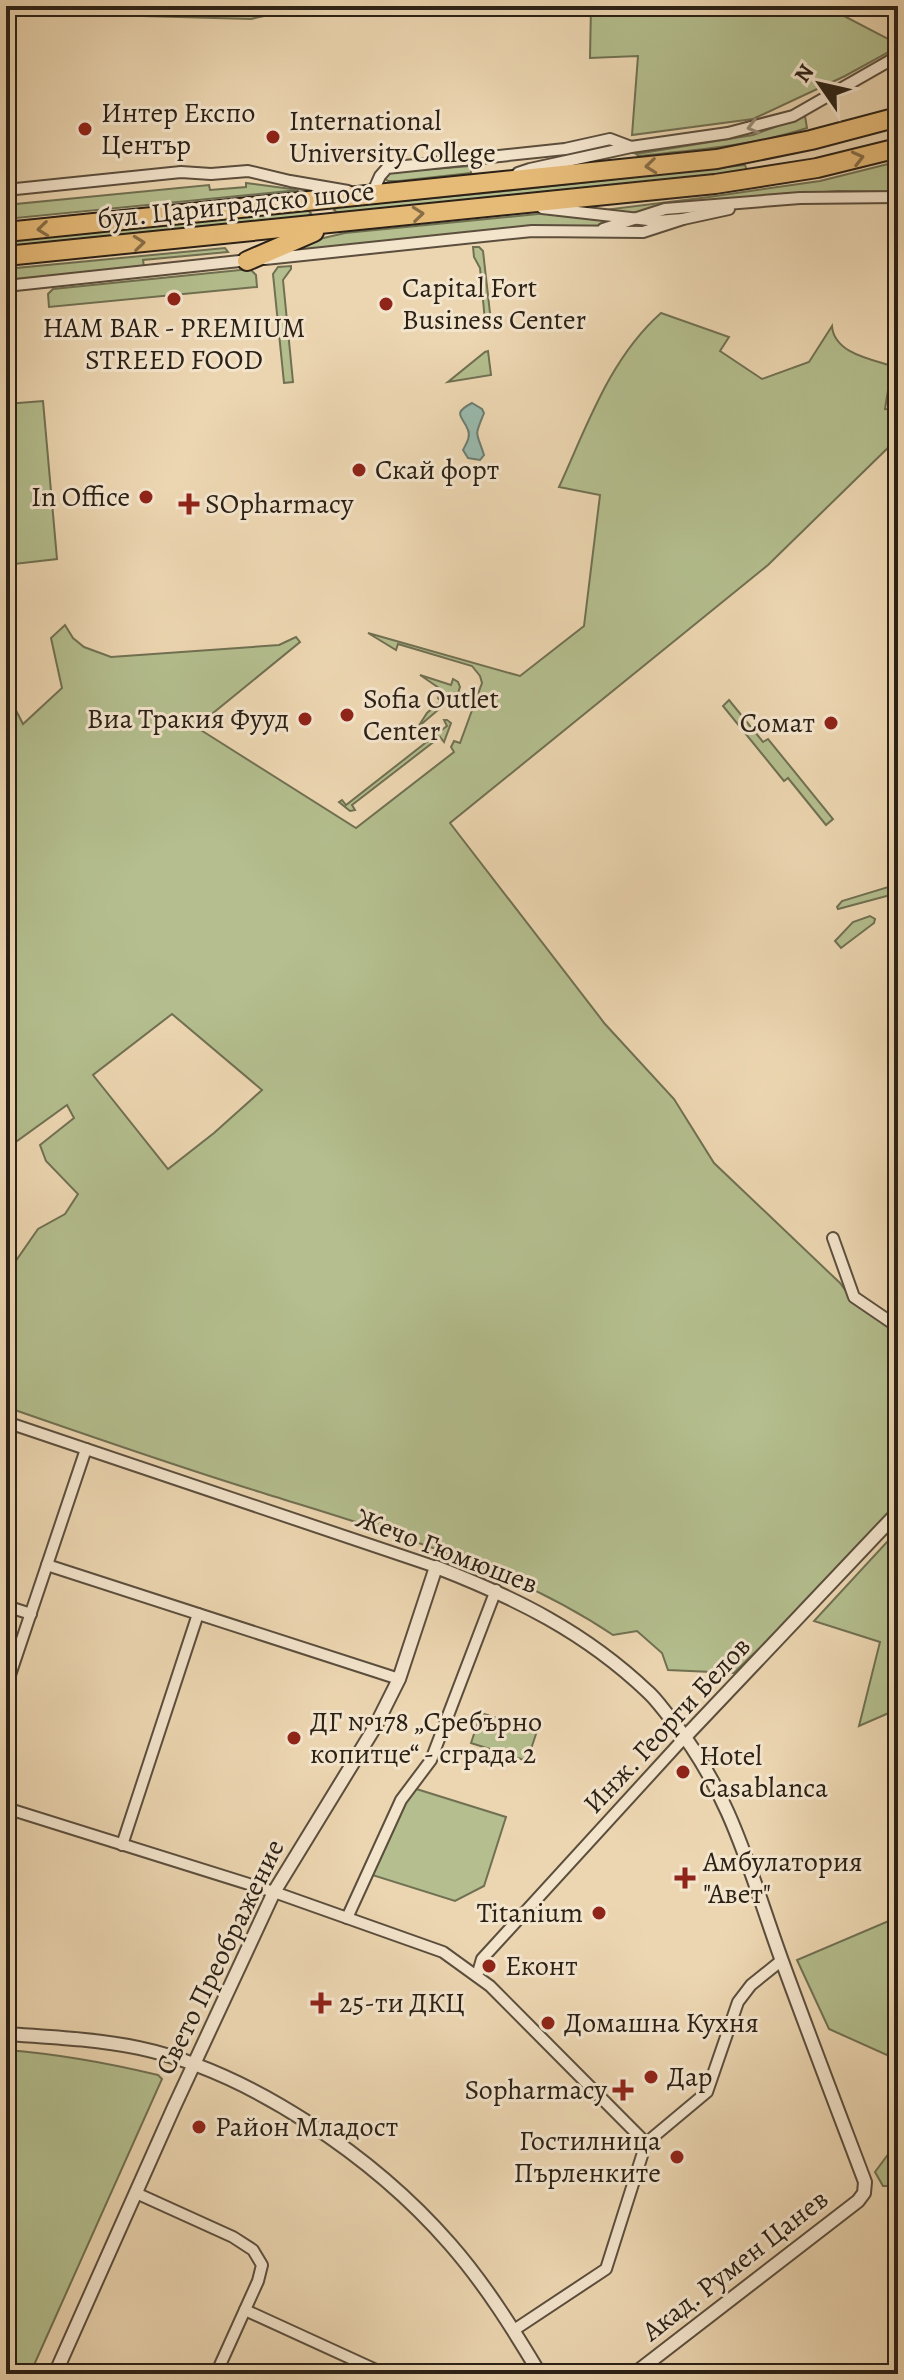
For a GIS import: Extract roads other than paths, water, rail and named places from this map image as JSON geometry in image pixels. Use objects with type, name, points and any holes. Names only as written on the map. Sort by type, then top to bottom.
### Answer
[{"type":"highway","name":"бул. Цариградско шосе","points":[[6,232],[717,159],[811,140],[898,117]]},
{"type":"highway","name":"бул. Цариградско шосе","points":[[6,256],[715,184],[817,168],[898,148]]},
{"type":"highway","points":[[247,261],[340,222]]},
{"type":"street","points":[[499,181],[530,169],[631,147],[728,133],[793,116],[898,56]]},
{"type":"street","points":[[371,195],[387,168],[565,149],[610,139],[631,147]]},
{"type":"street","name":"бул. Цариградско шосе","points":[[6,190],[181,172],[211,174],[248,171],[371,195]]},
{"type":"street","points":[[635,220],[665,209],[841,197],[898,197]]},
{"type":"street","points":[[513,205],[635,220],[683,219],[769,201]]},
{"type":"street","name":"бул. Цариградско шосе","points":[[6,286],[532,231],[643,232],[683,219]]},
{"type":"street","name":"бул. Цариградско шосе","points":[[589,232],[635,220]]},
{"type":"street","points":[[833,1238],[854,1297],[898,1327]]},
{"type":"street","name":"Жечо Гюмюшев","points":[[6,1422],[496,1590],[578,1635],[650,1694],[685,1737],[721,1795],[865,2182],[864,2193]]},
{"type":"street","points":[[6,1687],[86,1449]]},
{"type":"street","name":"Инж. Георги Белов","points":[[477,1976],[482,1959],[685,1737],[898,1512]]},
{"type":"street","points":[[47,1565],[399,1679]]},
{"type":"street","name":"Свето Преображение","points":[[55,2374],[274,1892],[375,1727],[399,1679],[436,1567]]},
{"type":"street","points":[[347,1918],[401,1800],[431,1760],[496,1590]]},
{"type":"street","points":[[6,1606],[31,1614]]},
{"type":"street","points":[[122,1845],[198,1614]]},
{"type":"street","points":[[6,1808],[274,1892],[443,1952],[490,1986],[646,2143]]},
{"type":"street","points":[[514,2330],[606,2269],[646,2143],[707,2092],[738,2002],[751,1985],[782,1960]]},
{"type":"street","points":[[6,2034],[90,2040],[139,2048],[194,2064],[285,2109],[329,2136],[417,2208],[449,2242],[514,2330],[540,2374]]},
{"type":"street","points":[[136,2193],[233,2237],[253,2250],[262,2265],[258,2281],[216,2374]]},
{"type":"street","name":"Акад. Румен Цанев","points":[[634,2374],[858,2201],[864,2193]]},
{"type":"street","points":[[245,2310],[385,2374]]},
{"type":"place","name":"Интер Експо Център","points":[[85,129]]},
{"type":"place","name":"International University College","points":[[273,137]]},
{"type":"place","name":"HAM BAR - PREMIUM STREED FOOD","points":[[174,299]]},
{"type":"place","name":"Capital Fort Business Center","points":[[386,304]]},
{"type":"place","name":"Скай форт","points":[[359,470]]},
{"type":"place","name":"In Office","points":[[146,497]]},
{"type":"place","name":"SOpharmacy","points":[[189,504]]},
{"type":"place","name":"Sofia Outlet Center","points":[[347,715]]},
{"type":"place","name":"Виа Тракия Фууд","points":[[305,719]]},
{"type":"place","name":"Сомат","points":[[831,723]]},
{"type":"place","name":"ДГ №178 „Сребърно копитце“ - сграда 2","points":[[294,1738]]},
{"type":"place","name":"Hotel Casablanca","points":[[683,1772]]},
{"type":"place","name":"Амбулатория \"Авет\"","points":[[685,1878]]},
{"type":"place","name":"Titanium","points":[[599,1913]]},
{"type":"place","name":"Еконт","points":[[489,1966]]},
{"type":"place","name":"25-ти ДКЦ","points":[[321,2003]]},
{"type":"place","name":"Домашна Кухня","points":[[548,2023]]},
{"type":"place","name":"Дар","points":[[651,2077]]},
{"type":"place","name":"Sopharmacy","points":[[623,2090]]},
{"type":"place","name":"Район Младост","points":[[199,2127]]},
{"type":"place","name":"Гостилница Пърленките","points":[[677,2157]]}]
